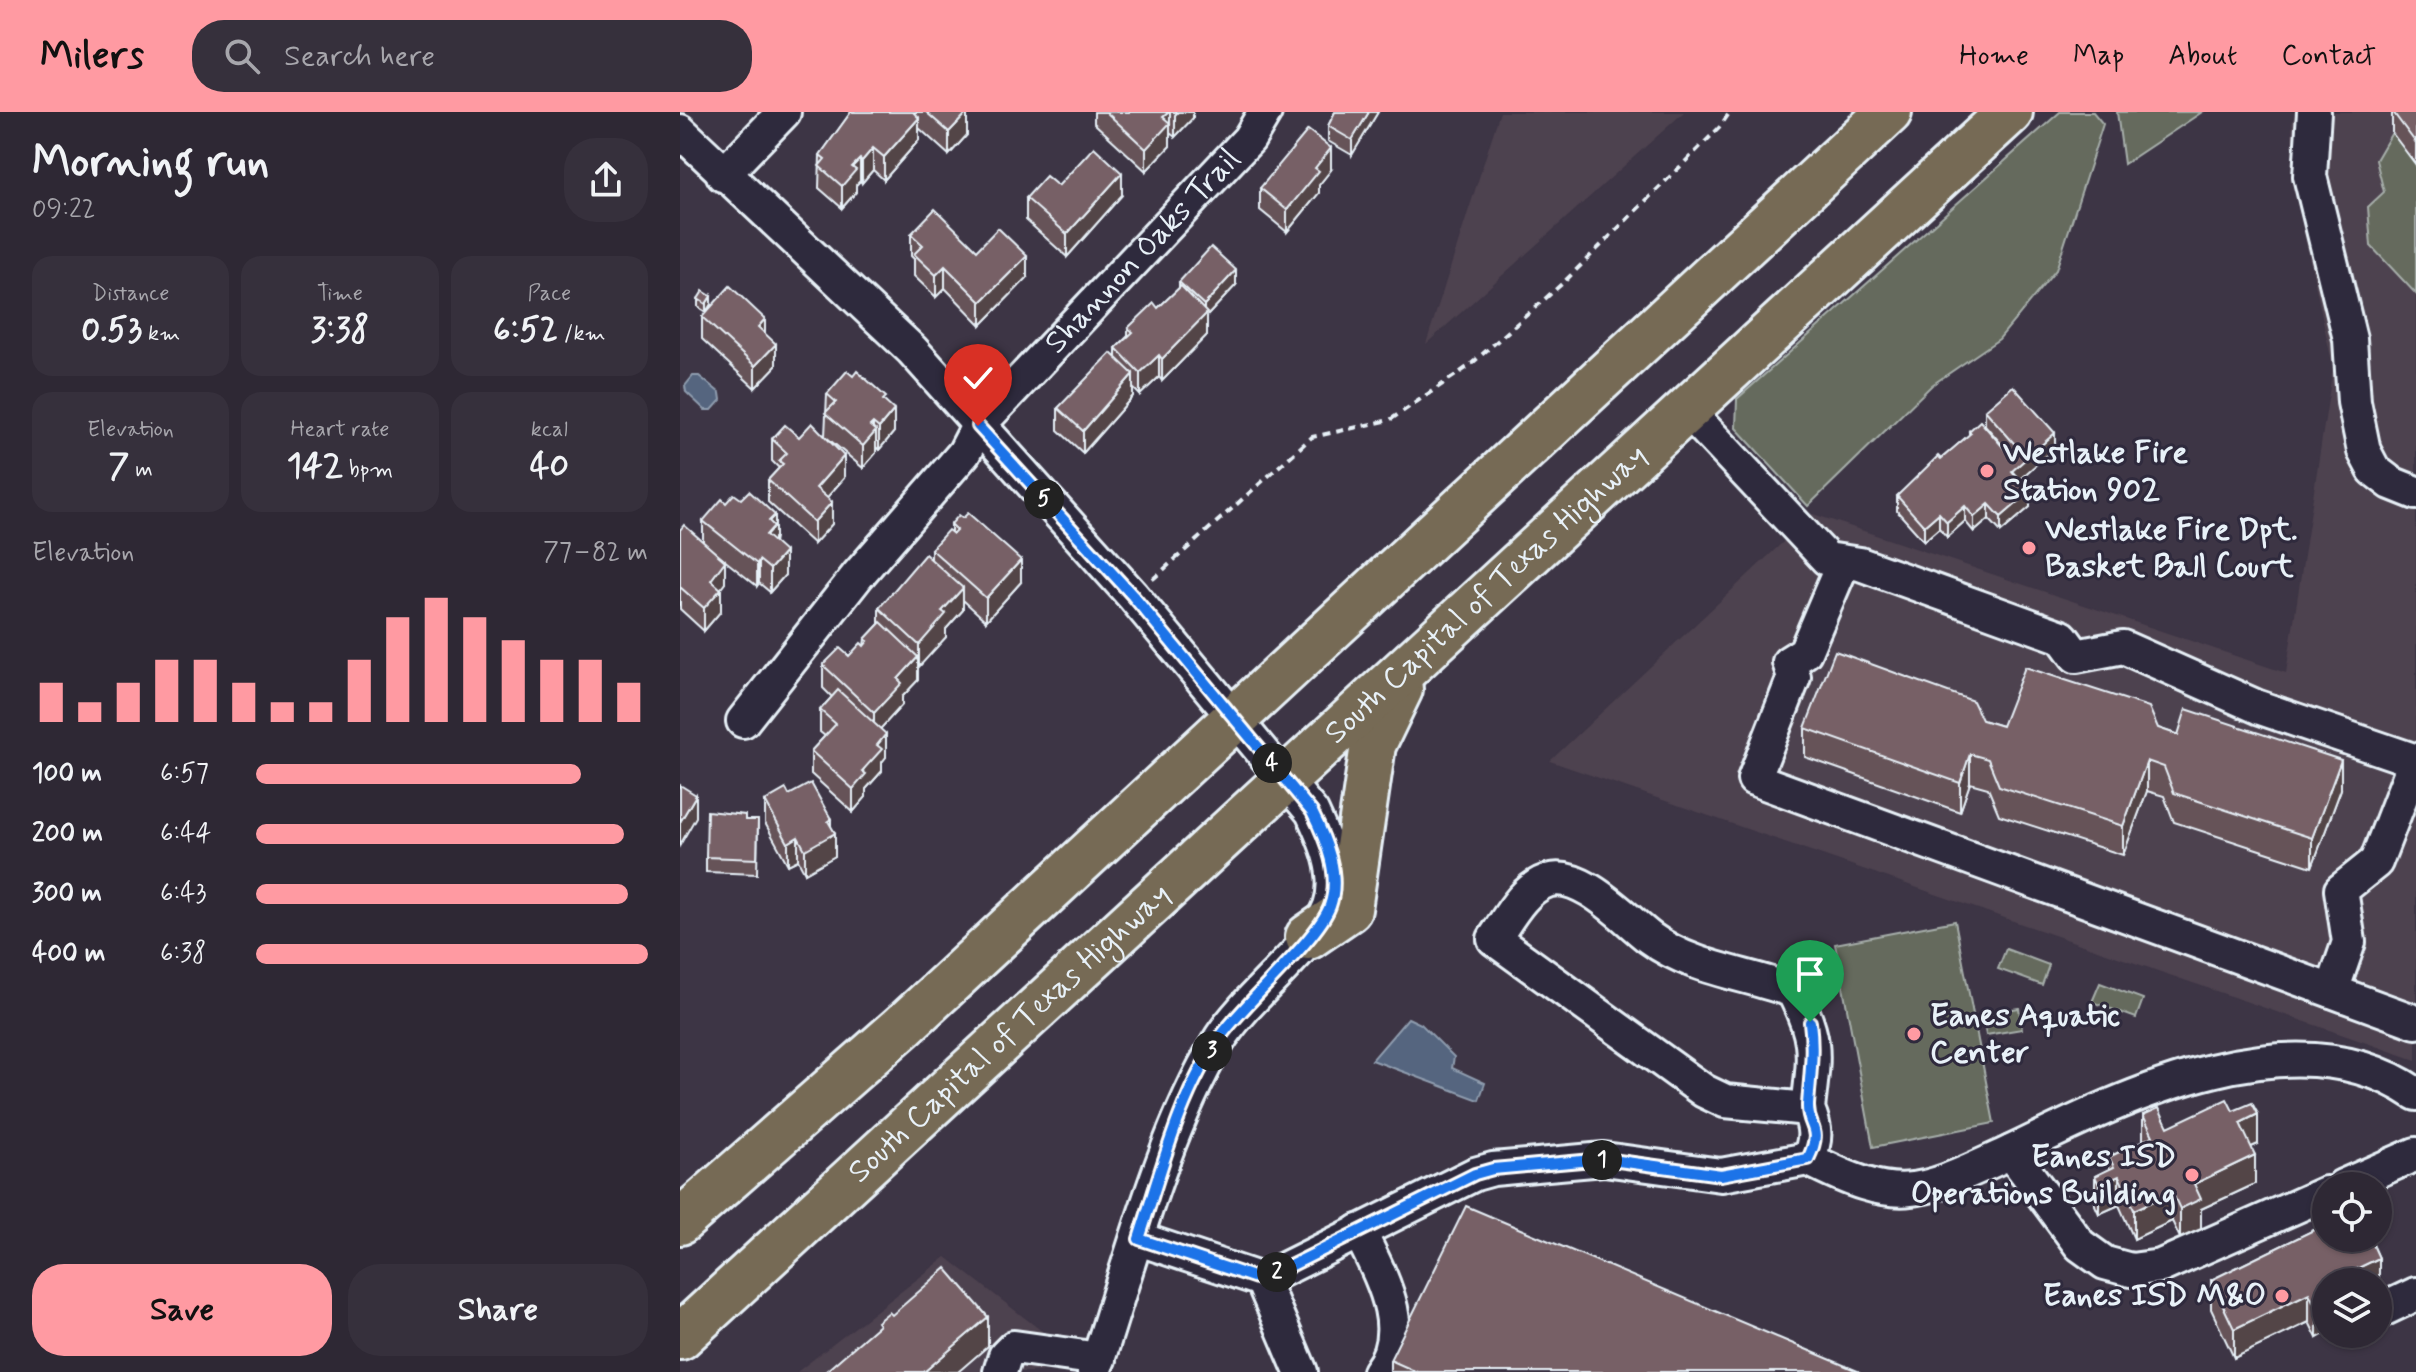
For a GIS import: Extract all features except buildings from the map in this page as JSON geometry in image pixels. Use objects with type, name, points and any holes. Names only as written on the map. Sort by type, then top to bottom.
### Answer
[{"type":"highway","points":[[680,1222],[903,1026],[1889,112]]},
{"type":"highway","name":"South Capital of Texas Highway","points":[[680,1337],[2010,112]]},
{"type":"highway","points":[[1308,937],[1349,909],[1373,745],[1412,665]]},
{"type":"street","points":[[723,175],[784,112]]},
{"type":"street","name":"Shannon Oaks Trail","points":[[743,721],[858,575],[964,453],[978,426],[1249,139],[1265,112]]},
{"type":"street","points":[[2314,112],[2310,176],[2350,339],[2354,402],[2364,451],[2374,470],[2391,483],[2416,493]]},
{"type":"street","points":[[680,131],[723,175],[912,350],[1133,596],[1312,812],[1327,844],[1333,877],[1330,906],[1308,937],[1253,995],[1212,1051],[1176,1128],[1097,1366],[1014,1347],[1005,1356],[1000,1372]]},
{"type":"street","points":[[1687,410],[1827,559],[1860,564],[2062,637],[2076,656],[2123,647],[2258,707],[2416,761],[2376,862],[2341,890],[2349,942],[2332,991]]},
{"type":"street","points":[[1843,563],[1805,652],[1789,662],[1794,677],[1754,779],[2416,1022]]},
{"type":"street","points":[[1808,1109],[1725,1101],[1704,1091],[1494,939],[1528,892],[1547,881],[1564,878],[1601,897],[1653,940],[1685,957],[1722,973],[1793,991],[1810,1022],[1813,1047],[1808,1109],[1816,1142],[1808,1159]]},
{"type":"street","points":[[1139,1239],[1262,1280],[1475,1174],[1493,1169],[1604,1159],[1721,1175],[1808,1159],[1848,1179],[1895,1191],[1935,1187],[2091,1112],[2205,1073],[2256,1061],[2304,1059],[2350,1064],[2396,1080],[2416,1094]]},
{"type":"street","points":[[2011,1152],[2080,1245],[2105,1263],[2131,1270],[2161,1266],[2312,1199]]},
{"type":"street","points":[[2375,1172],[2416,1154]]},
{"type":"street","points":[[1359,1231],[1390,1300],[1393,1332],[1379,1372]]},
{"type":"street","points":[[1262,1280],[1301,1372]]},
{"type":"street","points":[[2392,1305],[2416,1294]]},
{"type":"path","points":[[1133,596],[1312,437],[1390,420],[1469,366],[1564,282],[1719,128],[1730,112]]},
{"type":"shaded area","points":[[1500,112],[1684,112],[1426,344]]},
{"type":"shaded area","points":[[2296,112],[2416,112],[2416,1060],[1550,761],[1813,514],[2286,673],[2333,367],[2293,182],[2292,123]]},
{"type":"shaded area","points":[[946,1257],[1052,1339],[1041,1372],[797,1372]]},
{"type":"green space","points":[[2060,112],[2093,112],[2103,124],[2056,270],[1999,339],[1932,385],[1808,506],[1736,428],[1737,399]]},
{"type":"green space","points":[[2117,112],[2202,112],[2124,164]]},
{"type":"green space","points":[[2404,112],[2416,112],[2416,294],[2371,246],[2368,207],[2384,192],[2376,160]]},
{"type":"green space","name":"Eanes Aquatic Center","points":[[1955,921],[1994,1123],[1873,1147],[1835,944]]},
{"type":"green space","points":[[2006,949],[2049,965],[2042,985],[1998,969]]},
{"type":"green space","points":[[2100,983],[2143,999],[2136,1018],[2092,1002]]},
{"type":"green space","points":[[2019,1008],[2022,1029],[1986,1035],[1982,1014]]},
{"type":"water","points":[[693,376],[699,376],[720,393],[721,400],[712,410],[705,410],[686,392],[685,386]]},
{"type":"water","points":[[1408,1018],[1421,1024],[1454,1057],[1452,1068],[1485,1083],[1479,1100],[1372,1060]]},
{"type":"place","name":"Westlake Fire Station 902","points":[[1987,471]]},
{"type":"place","name":"Westlake Fire Dpt. Basket Ball Court","points":[[2029,548]]},
{"type":"place","name":"Eanes Aquatic Center","points":[[1914,1034]]},
{"type":"place","name":"Eanes ISD Operations Building","points":[[2192,1175]]},
{"type":"place","name":"Eanes ISD M&O","points":[[2282,1296]]},
{"type":"route","points":[[978,426],[1133,596],[1312,812],[1327,844],[1333,877],[1330,906],[1314,931],[1253,995],[1220,1038],[1198,1076],[1176,1128],[1139,1239],[1262,1280],[1475,1174],[1493,1169],[1604,1159],[1721,1175],[1808,1159],[1816,1142],[1808,1109],[1813,1047],[1810,1022]]}]
